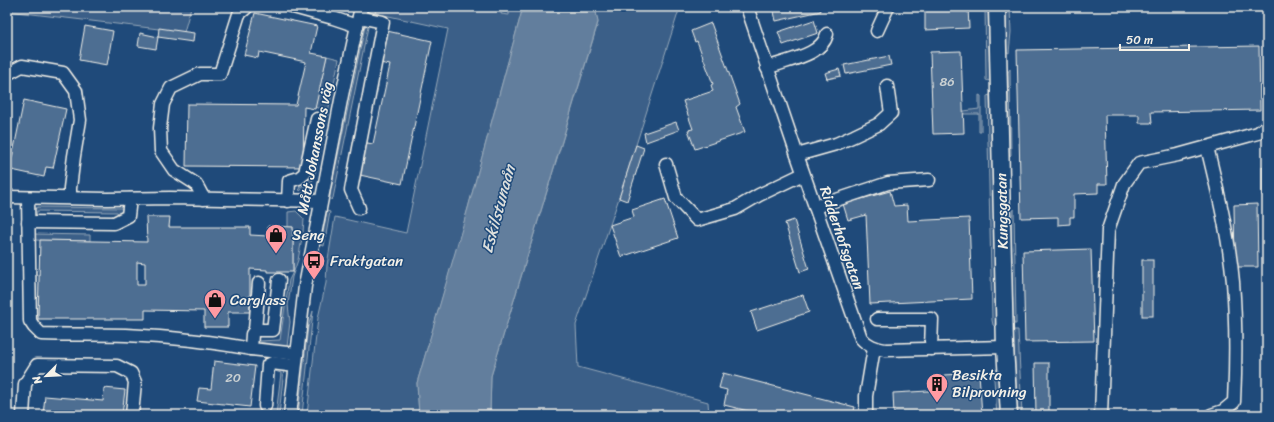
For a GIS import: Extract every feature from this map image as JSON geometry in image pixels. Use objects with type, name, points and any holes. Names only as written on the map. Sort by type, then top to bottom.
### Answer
[{"type":"main road","name":"Kungsgatan","points":[[997,7],[1005,347],[1009,415]]},
{"type":"street","points":[[204,199],[196,184],[174,170],[161,151],[160,128],[163,104],[171,88],[200,74],[220,74],[238,14],[247,7]]},
{"type":"street","points":[[293,7],[333,18],[359,16],[383,22],[351,190],[358,208]]},
{"type":"street","name":"Ridderhofsgatan","points":[[747,7],[857,329],[861,338],[866,344],[874,348]]},
{"type":"street","points":[[877,31],[888,7]]},
{"type":"street","name":"Mått Johanssons väg","points":[[290,415],[305,286],[359,16]]},
{"type":"street","points":[[767,68],[810,54],[826,40],[827,34]]},
{"type":"street","points":[[7,74],[22,66],[63,73],[76,91],[80,120],[74,156],[70,198]]},
{"type":"street","points":[[797,155],[836,144],[879,124],[891,113],[887,86]]},
{"type":"street","points":[[288,201],[289,181],[299,178],[305,173],[317,120]]},
{"type":"street","points":[[1100,415],[1108,230],[1124,184],[1139,163],[1208,147],[1258,132],[1267,126]]},
{"type":"street","points":[[1208,147],[1223,217],[1232,282],[1235,365],[1234,402],[1223,411],[1211,415]]},
{"type":"street","points":[[666,164],[676,198],[697,220],[735,209],[759,195],[803,174]]},
{"type":"street","points":[[815,207],[888,183],[929,180]]},
{"type":"street","points":[[7,197],[321,201]]},
{"type":"street","points":[[28,198],[30,320],[41,334],[172,338],[226,344],[296,360]]},
{"type":"street","points":[[28,222],[114,224],[128,216],[130,199]]},
{"type":"street","points":[[255,330],[274,330],[279,280]]},
{"type":"street","points":[[251,349],[252,334],[255,330],[259,283]]},
{"type":"street","points":[[877,319],[932,319],[931,349]]},
{"type":"street","points":[[866,415],[866,396],[874,348],[885,350],[1005,347]]},
{"type":"street","points":[[265,406],[268,365],[272,363],[296,360]]},
{"type":"street","points":[[23,415],[25,384],[37,365],[117,366],[131,373],[136,382],[132,415]]},
{"type":"shaded area","points":[[7,7],[191,7],[184,32],[7,11]]},
{"type":"shaded area","points":[[376,7],[502,7],[501,14],[509,15],[509,7],[523,7],[461,234],[417,383],[419,415],[307,415],[318,318],[326,283],[327,265],[335,217],[406,233],[448,29],[375,13]]},
{"type":"shaded area","points":[[595,7],[680,7],[619,198],[576,325],[578,367],[708,402],[709,415],[491,415],[490,413],[491,376],[598,23]]},
{"type":"shaded area","points":[[985,7],[988,7],[990,81],[986,80]]},
{"type":"shaded area","points":[[1006,7],[1010,7],[1011,32],[1009,53],[1007,52]]},
{"type":"shaded area","points":[[365,26],[368,27],[333,198],[331,200],[331,189]]},
{"type":"shaded area","points":[[327,56],[339,59],[313,180],[300,191],[299,188],[312,176],[327,110],[315,107]]},
{"type":"shaded area","points":[[1010,69],[1011,155],[1010,156],[1008,72]]},
{"type":"shaded area","points":[[979,95],[981,96],[981,132],[979,132],[979,114],[964,114],[964,111],[979,109]]},
{"type":"shaded area","points":[[990,95],[996,307],[995,326],[993,325],[992,320],[987,96]]},
{"type":"shaded area","points":[[38,207],[122,208],[123,213],[37,211],[36,217],[33,217],[34,209]]},
{"type":"shaded area","points":[[1014,209],[1016,324],[1014,324],[1013,317],[1011,219]]},
{"type":"shaded area","points":[[296,211],[304,219],[298,260],[292,277],[288,305],[290,322],[287,347],[259,341],[280,340],[289,280],[293,272],[293,227],[288,227],[288,212]]},
{"type":"shaded area","points":[[327,211],[330,212],[324,246],[321,245]]},
{"type":"shaded area","points":[[33,234],[90,235],[90,241],[33,240]]},
{"type":"shaded area","points":[[313,311],[302,415],[298,415],[308,327]]},
{"type":"shaded area","points":[[1013,330],[1018,330],[1022,415],[1018,415]]},
{"type":"shaded area","points":[[275,368],[284,369],[279,415],[276,415],[281,373],[275,371]]},
{"type":"shaded area","points":[[993,368],[997,370],[1001,415],[997,415]]},
{"type":"water","name":"Eskilstunaån","points":[[523,7],[595,7],[598,22],[491,376],[491,415],[419,415],[417,383],[468,208]]},
{"type":"building","points":[[773,7],[820,7],[821,11],[776,21]]},
{"type":"building","points":[[925,7],[968,7],[969,28],[925,30]]},
{"type":"building","points":[[255,13],[317,26],[311,53],[327,56],[315,109],[304,107],[303,167],[186,166],[187,104],[296,105],[306,62],[259,52],[258,58],[244,55]]},
{"type":"building","points":[[814,20],[818,33],[783,45],[778,32]]},
{"type":"building","points":[[711,23],[740,104],[736,107],[745,132],[695,149],[688,130],[693,129],[683,101],[713,91],[711,85],[713,84],[697,41],[695,42],[691,31]]},
{"type":"building","points":[[85,26],[113,31],[107,65],[79,60]]},
{"type":"building","points":[[159,28],[194,33],[193,42],[158,37]]},
{"type":"building","points":[[387,31],[432,41],[402,184],[355,174],[362,142],[373,144],[390,65],[380,63]]},
{"type":"building","points":[[140,33],[158,37],[156,49],[138,46]]},
{"type":"building","points":[[1259,46],[1260,110],[1151,112],[1152,123],[1139,123],[1139,115],[1105,115],[1107,184],[1098,184],[1098,193],[1074,194],[1074,217],[1070,217],[1070,224],[1058,225],[1058,217],[1021,218],[1017,50]]},
{"type":"building","points":[[961,51],[964,133],[933,134],[930,52]]},
{"type":"building","points":[[889,56],[891,65],[846,74],[844,65]]},
{"type":"building","points":[[839,69],[841,76],[827,79],[825,73]]},
{"type":"building","points":[[24,100],[66,109],[53,168],[46,167],[44,177],[7,169],[7,157],[12,158]]},
{"type":"building","points":[[676,122],[679,130],[646,142],[644,133]]},
{"type":"building","points":[[636,145],[644,148],[627,201],[619,198]]},
{"type":"building","points":[[1262,167],[1267,167],[1267,195],[1262,195]]},
{"type":"building","points":[[890,191],[894,206],[907,205],[908,221],[969,218],[972,299],[870,304],[866,215],[848,220],[843,204]]},
{"type":"building","points":[[665,199],[678,238],[621,257],[610,225],[634,217],[632,210]]},
{"type":"building","points":[[1257,204],[1258,267],[1235,267],[1234,205]]},
{"type":"building","points":[[146,217],[170,217],[169,227],[250,227],[250,235],[268,236],[268,226],[293,227],[293,272],[267,272],[267,270],[250,269],[250,312],[228,312],[228,327],[204,327],[204,311],[145,310],[145,319],[38,319],[40,240],[147,242]],"holes":[[[137,262],[145,263],[145,285],[137,285]]]},
{"type":"building","points":[[794,220],[809,269],[800,272],[785,223]]},
{"type":"building","points":[[1091,249],[1094,341],[1025,342],[1023,251]]},
{"type":"building","points":[[1142,260],[1153,260],[1153,316],[1142,316]]},
{"type":"building","points":[[803,295],[809,312],[757,330],[751,312]]},
{"type":"building","points":[[214,361],[255,366],[250,407],[197,401],[199,388],[211,389]]},
{"type":"building","points":[[1035,363],[1049,363],[1049,415],[1036,415]]},
{"type":"building","points":[[723,373],[855,407],[853,415],[764,415],[724,405],[727,390],[719,388]]},
{"type":"building","name":"Besikta Bilprovning","points":[[979,373],[982,415],[894,415],[893,393],[945,390],[944,375]]},
{"type":"building","points":[[104,388],[125,390],[122,415],[43,415],[45,396],[103,401]]},
{"type":"place","name":"Seng","points":[[276,254]]},
{"type":"place","name":"Fraktgatan","points":[[314,280]]},
{"type":"place","name":"Carglass","points":[[215,320]]},
{"type":"place","name":"Besikta Bilprovning","points":[[937,404]]}]
